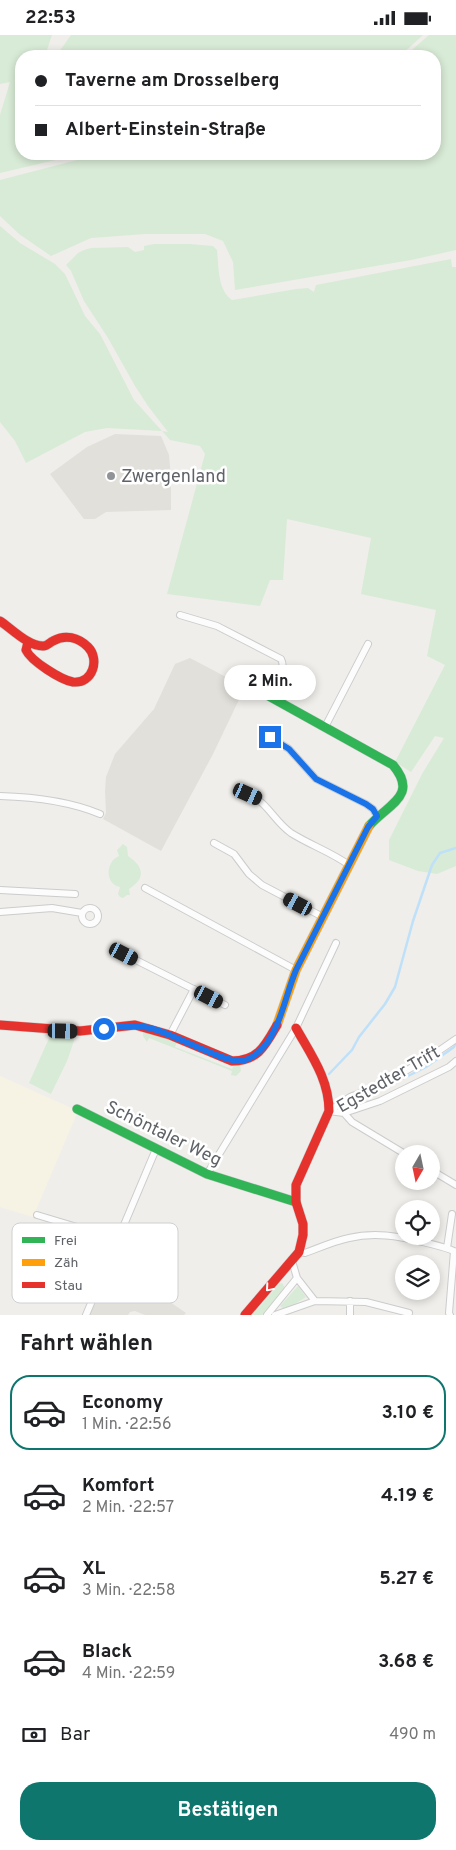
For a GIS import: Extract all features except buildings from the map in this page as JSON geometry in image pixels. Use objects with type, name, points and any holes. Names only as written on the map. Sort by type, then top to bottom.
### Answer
[{"type":"street","points":[[180,615],[217,626],[281,659],[284,665],[282,671],[260,691]]},
{"type":"street","points":[[0,621],[23,636],[28,642],[44,646],[65,636],[75,637],[94,654],[96,661],[93,672],[83,681],[74,683],[66,680],[28,654],[26,647],[28,642]]},
{"type":"street","points":[[325,727],[368,644]]},
{"type":"street","points":[[0,1025],[80,1031],[135,1025],[170,1035],[232,1061],[249,1059],[257,1054],[266,1044],[280,1019],[288,989],[296,970],[368,827],[377,816],[392,806],[401,796],[403,778],[393,765],[247,684]]},
{"type":"street","points":[[270,737],[289,749],[316,779],[366,804],[373,809],[377,816]]},
{"type":"street","points":[[248,794],[260,800],[281,824],[292,833],[349,865]]},
{"type":"street","points":[[0,797],[37,799],[86,808],[100,814]]},
{"type":"street","points":[[214,843],[234,854],[249,873],[262,885],[323,917]]},
{"type":"street","points":[[145,888],[296,970]]},
{"type":"street","points":[[0,890],[75,893]]},
{"type":"street","points":[[0,912],[52,908],[82,913]]},
{"type":"street","points":[[207,1174],[296,1028],[336,943]]},
{"type":"street","points":[[124,954],[225,1005]]},
{"type":"street","points":[[170,1035],[194,989]]},
{"type":"street","points":[[245,1315],[299,1252],[303,1225],[296,1202],[296,1185],[329,1111],[329,1098],[324,1078],[296,1028]]},
{"type":"street","name":"Egstedter Trift","points":[[329,1111],[350,1097],[378,1086],[427,1059],[456,1039]]},
{"type":"street","name":"Egstedter Trift","points":[[329,1111],[344,1113],[380,1101],[449,1067],[456,1061]]},
{"type":"street","name":"Schöntaler Weg","points":[[76,1109],[207,1174],[296,1202]]},
{"type":"street","points":[[344,1113],[352,1122],[395,1148]]},
{"type":"street","points":[[124,1223],[156,1149]]},
{"type":"street","points":[[440,1175],[456,1185]]},
{"type":"street","points":[[446,1248],[452,1214]]},
{"type":"street","points":[[37,1215],[64,1223]]},
{"type":"street","points":[[299,1252],[305,1253],[348,1238],[369,1235],[401,1237],[446,1248],[455,1252],[450,1315]]},
{"type":"street","points":[[292,1261],[297,1278],[315,1301]]},
{"type":"street","points":[[267,1315],[297,1278]]},
{"type":"street","points":[[275,1315],[315,1301],[366,1302],[409,1313]]},
{"type":"street","points":[[350,1301],[350,1315]]},
{"type":"street","points":[[86,1315],[91,1303]]},
{"type":"shaded area","name":"Zwergenland","points":[[115,434],[161,436],[169,455],[171,510],[106,512],[95,519],[84,519],[50,474],[87,447]]},
{"type":"shaded area","points":[[190,658],[245,687],[213,754],[161,851],[103,819],[106,813],[106,777],[115,754],[154,709],[175,664]]},
{"type":"shaded area","points":[[0,1076],[78,1111],[33,1217],[0,1207]]},
{"type":"shaded area","points":[[95,1303],[171,1303],[186,1313],[184,1315],[145,1315],[135,1311],[130,1312],[128,1315],[90,1315]]},
{"type":"green space","points":[[0,35],[52,35],[47,50],[15,50],[15,160],[55,160],[0,173],[0,115],[10,82],[0,84]]},
{"type":"green space","points":[[71,35],[423,35],[407,50],[60,50]]},
{"type":"green space","points":[[429,35],[456,35],[456,250],[411,260],[235,290],[233,262],[223,241],[205,234],[145,234],[91,238],[51,256],[19,234],[0,216],[0,180],[77,160],[441,160],[441,50],[412,50]]},
{"type":"green space","points":[[0,226],[20,243],[55,264],[65,274],[85,316],[100,334],[134,400],[162,431],[107,428],[85,432],[26,463],[15,441],[0,422]]},
{"type":"green space","points":[[154,244],[213,246],[217,250],[221,284],[232,300],[296,289],[308,288],[314,292],[316,285],[451,259],[452,267],[456,267],[456,866],[437,874],[418,871],[389,860],[389,840],[422,774],[444,738],[435,736],[411,772],[395,762],[445,665],[427,656],[436,610],[361,594],[371,538],[287,519],[283,580],[270,580],[260,606],[167,594],[205,454],[200,446],[170,440],[162,431],[168,432],[135,386],[108,338],[84,301],[71,271],[66,265],[78,253],[91,248],[128,247],[135,252],[144,250],[144,246]]},
{"type":"green space","points":[[123,844],[127,847],[128,856],[137,864],[141,873],[138,881],[129,889],[130,895],[123,898],[118,894],[120,887],[111,882],[109,867],[119,856],[117,850]]},
{"type":"green space","points":[[147,1031],[177,1042],[175,1047],[232,1069],[234,1065],[240,1065],[241,1071],[236,1076],[231,1075],[232,1071],[149,1038],[147,1042],[143,1033]]},
{"type":"green space","points":[[50,1036],[72,1038],[74,1041],[67,1061],[51,1094],[29,1083]]},
{"type":"green space","points":[[282,1283],[285,1288],[262,1315],[252,1315],[279,1284]]},
{"type":"green space","points":[[298,1286],[306,1297],[285,1310],[280,1306]]},
{"type":"waterway","points":[[329,1074],[352,1050],[359,1037],[385,1004],[395,987],[413,921],[432,865],[440,853],[456,848]]},
{"type":"waterway","name":"Egstedter Trift","points":[[358,1101],[426,1067],[454,1047],[456,1042]]},
{"type":"traffic: fast","points":[[247,684],[393,765],[400,776],[403,785],[402,792],[398,799],[369,826]]},
{"type":"traffic: fast","points":[[77,1109],[207,1174],[296,1202]]},
{"type":"traffic: slow","points":[[277,1025],[296,970],[369,826]]},
{"type":"traffic: jam","points":[[0,621],[26,640],[37,645],[43,646],[67,637],[80,641],[88,647],[94,658],[90,675],[80,682],[61,678],[29,654],[26,650],[28,642]]},
{"type":"traffic: jam","points":[[0,1025],[80,1031],[135,1025],[170,1035],[232,1061],[248,1058],[260,1051],[277,1025]]},
{"type":"traffic: jam","points":[[245,1315],[299,1252],[303,1235],[303,1224],[296,1202],[296,1185],[329,1111],[323,1078],[296,1028]]},
{"type":"place","name":"Zwergenland","points":[[111,476]]},
{"type":"route","points":[[104,1029],[135,1025],[150,1028],[232,1061],[249,1059],[257,1054],[266,1044],[280,1019],[288,989],[296,970],[368,827],[377,816],[373,809],[366,804],[316,779],[289,749],[270,737]]}]
